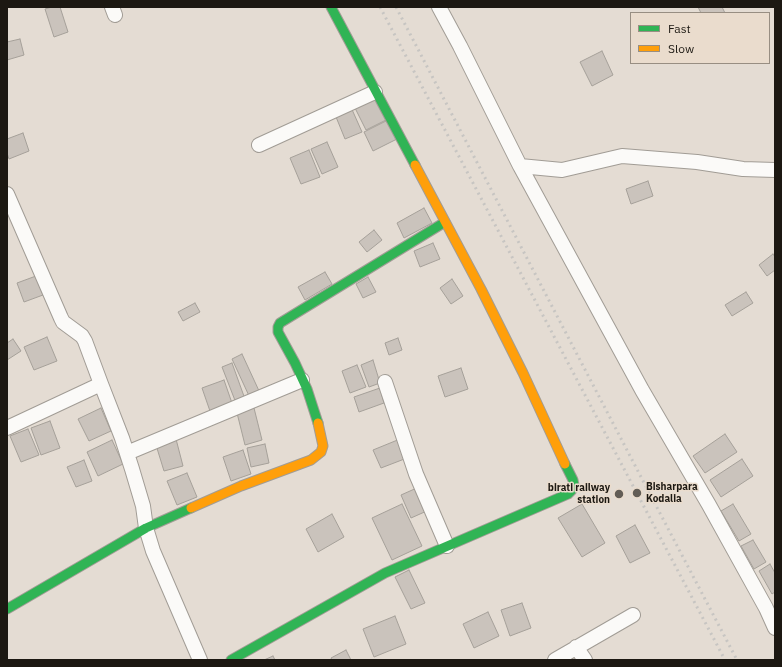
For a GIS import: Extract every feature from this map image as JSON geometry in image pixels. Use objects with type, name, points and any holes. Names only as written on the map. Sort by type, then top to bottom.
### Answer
[{"type":"street","points":[[231,660],[385,573],[568,494],[574,485],[523,373],[481,289],[331,7]]},
{"type":"street","points":[[440,7],[520,166],[642,390],[770,606],[775,628]]},
{"type":"street","points":[[258,145],[375,92]]},
{"type":"street","points":[[520,166],[562,170],[622,156],[697,162],[743,169],[775,170]]},
{"type":"street","points":[[7,194],[63,322],[82,336],[85,341],[127,453],[143,506],[146,528],[153,551],[200,660]]},
{"type":"street","points":[[7,609],[146,528],[241,486],[311,460],[318,455],[321,452],[322,446],[318,418],[295,363],[278,332],[280,323],[445,222]]},
{"type":"street","points":[[127,453],[302,380]]},
{"type":"street","points":[[385,382],[416,474],[448,546]]},
{"type":"street","points":[[7,428],[100,384]]},
{"type":"street","points":[[555,660],[633,614]]},
{"type":"street","points":[[576,647],[585,660]]},
{"type":"building","points":[[60,7],[68,32],[54,37],[45,9]]},
{"type":"building","points":[[698,7],[722,7],[724,12],[700,12]]},
{"type":"building","points":[[20,39],[24,55],[7,60],[7,42]]},
{"type":"building","points":[[602,51],[613,75],[592,86],[580,62]]},
{"type":"building","points":[[373,94],[386,120],[366,130],[353,104]]},
{"type":"building","points":[[350,105],[362,132],[345,139],[334,112]]},
{"type":"building","points":[[388,120],[397,139],[373,151],[364,132]]},
{"type":"building","points":[[23,133],[29,151],[9,159],[7,153],[7,139]]},
{"type":"building","points":[[327,142],[338,167],[322,174],[311,149]]},
{"type":"building","points":[[309,150],[320,177],[301,184],[290,158]]},
{"type":"building","points":[[648,181],[653,196],[631,204],[626,189]]},
{"type":"building","points":[[424,208],[432,223],[404,238],[397,223]]},
{"type":"building","points":[[374,230],[382,240],[367,252],[359,242]]},
{"type":"building","points":[[433,243],[440,259],[420,267],[414,251]]},
{"type":"building","points":[[773,254],[775,257],[775,270],[767,276],[759,265]]},
{"type":"building","points":[[325,272],[332,284],[305,300],[298,287]]},
{"type":"building","points":[[36,276],[43,295],[24,302],[17,283]]},
{"type":"building","points":[[368,277],[376,292],[363,298],[356,284]]},
{"type":"building","points":[[452,279],[463,296],[451,304],[440,288]]},
{"type":"building","points":[[746,292],[753,303],[732,316],[725,305]]},
{"type":"building","points":[[195,303],[200,312],[183,321],[178,312]]},
{"type":"building","points":[[47,337],[57,361],[34,370],[24,347]]},
{"type":"building","points":[[398,338],[402,350],[389,355],[385,343]]},
{"type":"building","points":[[13,339],[21,351],[7,360],[7,343]]},
{"type":"building","points":[[242,354],[260,393],[250,398],[232,359]]},
{"type":"building","points":[[373,360],[380,383],[369,387],[361,365]]},
{"type":"building","points":[[232,363],[245,399],[236,403],[222,367]]},
{"type":"building","points":[[357,365],[366,387],[350,393],[342,371]]},
{"type":"building","points":[[461,368],[468,389],[445,397],[438,376]]},
{"type":"building","points":[[224,380],[233,406],[211,414],[202,388]]},
{"type":"building","points":[[380,388],[384,403],[359,412],[354,397]]},
{"type":"building","points":[[101,408],[111,431],[89,441],[78,419]]},
{"type":"building","points":[[254,408],[262,440],[245,445],[237,413]]},
{"type":"building","points":[[50,421],[60,448],[41,455],[31,428]]},
{"type":"building","points":[[28,429],[39,455],[21,462],[10,436]]},
{"type":"building","points":[[725,434],[737,452],[705,473],[693,456]]},
{"type":"building","points":[[176,439],[183,466],[164,471],[156,445]]},
{"type":"building","points":[[400,439],[407,458],[381,468],[373,450]]},
{"type":"building","points":[[112,440],[123,464],[98,476],[87,452]]},
{"type":"building","points":[[265,444],[269,463],[251,467],[247,448]]},
{"type":"building","points":[[243,450],[251,474],[231,481],[223,457]]},
{"type":"building","points":[[742,459],[753,476],[721,497],[710,480]]},
{"type":"building","points":[[84,460],[92,481],[76,487],[67,467]]},
{"type":"building","points":[[187,473],[197,497],[177,505],[167,481]]},
{"type":"building","points":[[419,487],[429,510],[411,518],[401,495]]},
{"type":"building","points":[[402,504],[422,546],[392,560],[372,518]]},
{"type":"building","points":[[582,504],[605,543],[582,557],[558,518]]},
{"type":"building","points":[[733,504],[751,534],[739,541],[721,511]]},
{"type":"building","points":[[332,514],[344,537],[318,552],[306,529]]},
{"type":"building","points":[[635,525],[650,553],[630,563],[616,536]]},
{"type":"building","points":[[753,540],[766,562],[754,569],[741,546]]},
{"type":"building","points":[[770,564],[775,573],[775,592],[772,594],[759,571]]},
{"type":"building","points":[[409,570],[425,603],[411,609],[395,577]]},
{"type":"building","points":[[522,603],[531,628],[510,636],[501,610]]},
{"type":"building","points":[[488,612],[499,636],[474,648],[463,624]]},
{"type":"building","points":[[395,616],[406,644],[374,657],[363,629]]},
{"type":"building","points":[[346,650],[351,660],[332,660],[331,658]]},
{"type":"building","points":[[273,656],[275,660],[264,660]]},
{"type":"railway","points":[[380,7],[725,660]]},
{"type":"railway","points":[[396,7],[737,660]]},
{"type":"traffic: fast","points":[[331,7],[415,165]]},
{"type":"traffic: fast","points":[[318,423],[307,389],[278,332],[280,323],[445,222]]},
{"type":"traffic: fast","points":[[231,660],[385,573],[568,494],[574,485],[565,464]]},
{"type":"traffic: fast","points":[[7,609],[146,528],[191,508]]},
{"type":"traffic: slow","points":[[415,165],[481,289],[523,373],[565,464]]},
{"type":"traffic: slow","points":[[191,508],[241,486],[311,460],[321,452],[323,446],[318,423]]},
{"type":"place","name":"Bisharpara Kodalia","points":[[637,493]]},
{"type":"place","name":"birati railway station","points":[[619,494]]}]
